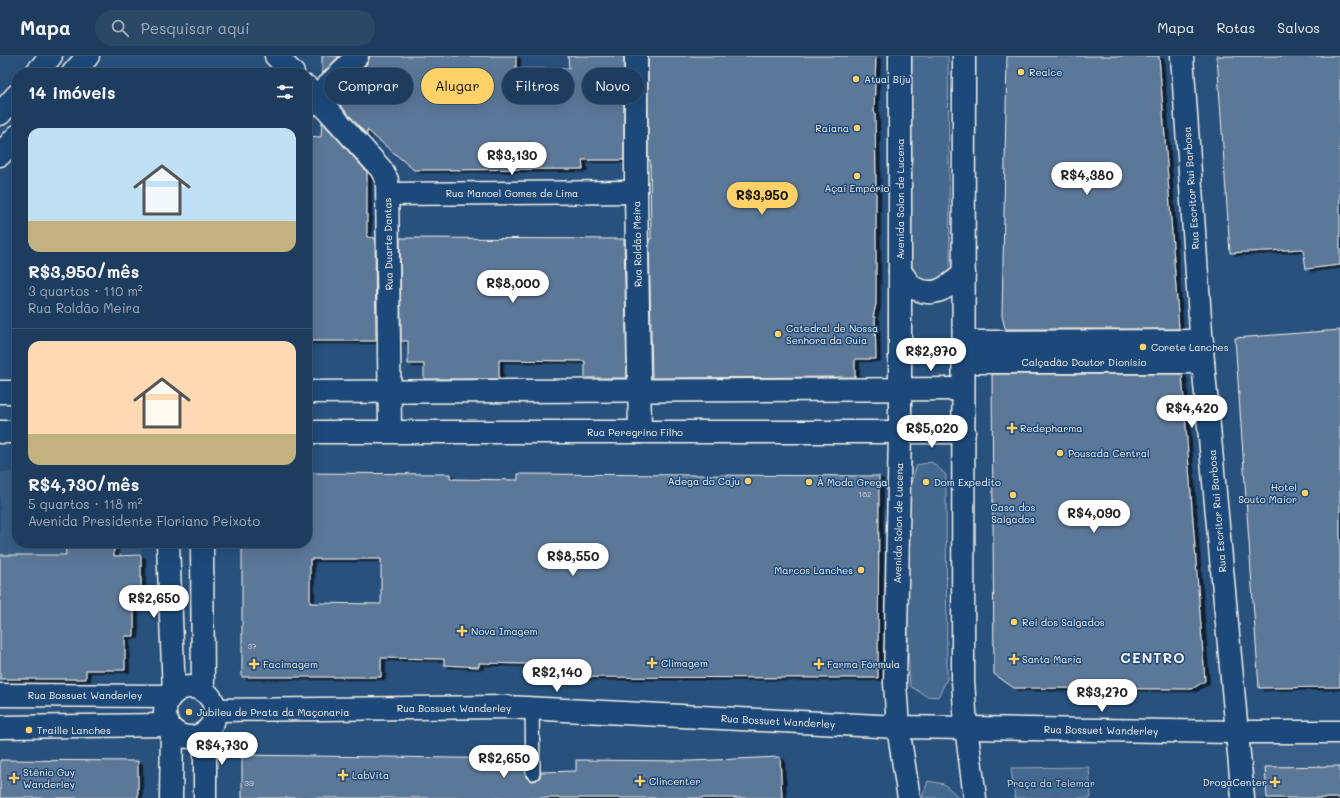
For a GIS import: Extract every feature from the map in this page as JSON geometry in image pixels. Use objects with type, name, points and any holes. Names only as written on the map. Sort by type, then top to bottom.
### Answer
[{"type":"street","points":[[40,68],[51,56]]},
{"type":"street","points":[[77,68],[88,56]]},
{"type":"street","points":[[276,56],[288,68]]},
{"type":"street","points":[[312,95],[357,56]]},
{"type":"street","name":"Rua Roldão Meira","points":[[636,56],[636,192],[640,432]]},
{"type":"street","name":"Avenida Solon de Lucena","points":[[900,56],[900,432],[895,683],[898,727],[909,798]]},
{"type":"street","points":[[964,56],[963,680],[966,728],[975,798]]},
{"type":"street","name":"Rua Escritor Rui Barbosa","points":[[1182,56],[1202,352],[1243,798]]},
{"type":"street","name":"Rua Duarte Dantas","points":[[312,99],[381,169],[387,180],[390,431]]},
{"type":"street","points":[[0,114],[12,101]]},
{"type":"street","points":[[0,155],[12,142]]},
{"type":"street","name":"Rua Manoel Gomes de Lima","points":[[388,194],[636,192]]},
{"type":"street","points":[[900,271],[913,287],[930,293],[946,288],[964,274]]},
{"type":"street","name":"Calçadão Doutor Dionísio","points":[[964,352],[1202,352]]},
{"type":"street","points":[[312,392],[963,388]]},
{"type":"street","points":[[0,392],[12,392]]},
{"type":"street","points":[[0,432],[12,432]]},
{"type":"street","name":"Rua Peregrino Filho","points":[[312,432],[964,432]]},
{"type":"street","points":[[168,548],[172,694]]},
{"type":"street","points":[[202,548],[203,690]]},
{"type":"street","points":[[191,687],[203,690],[212,698],[216,716],[214,723],[205,733],[191,738],[177,734],[170,727],[165,717],[166,703],[172,694],[179,689],[191,687]]},
{"type":"street","name":"Rua Bossuet Wanderley","points":[[0,695],[172,694]]},
{"type":"street","name":"Rua Bossuet Wanderley","points":[[215,710],[499,707],[898,727],[1340,732]]},
{"type":"street","points":[[0,727],[170,727]]},
{"type":"street","points":[[170,727],[171,798]]},
{"type":"street","points":[[205,733],[205,798]]},
{"type":"lane","points":[[532,709],[533,773]]},
{"type":"shaded area","points":[[0,472],[12,472],[12,548],[141,548],[141,606],[0,606]]},
{"type":"shaded area","points":[[1237,732],[1340,732],[1340,798],[1243,798]]},
{"type":"green space","points":[[911,56],[948,56],[950,268],[940,282],[917,281],[904,259]]},
{"type":"green space","points":[[932,462],[946,475],[947,679],[938,697],[926,696],[910,686],[908,647],[908,492],[917,465]]},
{"type":"green space","name":"Praça da Telemar","points":[[1089,767],[1091,798],[1015,798],[1011,768]]},
{"type":"green space","points":[[928,781],[944,784],[960,798],[922,798]]},
{"type":"building","points":[[322,56],[339,56],[328,68],[324,68],[324,72],[322,74]]},
{"type":"building","points":[[369,56],[516,56],[516,68],[502,68],[502,104],[574,104],[574,68],[569,68],[568,56],[624,56],[624,68],[582,68],[582,104],[624,104],[624,160],[582,160],[583,169],[414,170],[367,130],[367,135],[339,104],[413,104],[413,68],[363,68],[369,59]]},
{"type":"building","points":[[648,56],[876,56],[874,112],[876,184],[876,304],[873,317],[875,317],[876,359],[855,359],[855,377],[652,378],[649,239],[651,239],[650,160],[648,160]]},
{"type":"building","points":[[1007,56],[1159,56],[1179,329],[1005,328],[1002,316]]},
{"type":"building","points":[[1217,56],[1340,56],[1340,265],[1306,269],[1303,249],[1230,253]]},
{"type":"building","points":[[322,122],[367,172],[367,237],[375,238],[376,341],[312,341],[312,136],[321,137]]},
{"type":"building","points":[[400,238],[624,239],[627,378],[585,378],[585,361],[499,360],[499,379],[424,379],[424,364],[408,364],[408,341],[401,341]]},
{"type":"building","points":[[1340,330],[1340,687],[1259,688],[1235,338]]},
{"type":"building","points":[[992,374],[1182,374],[1205,681],[1192,689],[1014,688],[994,674]]},
{"type":"building","points":[[312,473],[450,474],[450,479],[518,480],[518,474],[879,476],[878,678],[528,677],[527,664],[479,663],[479,667],[444,665],[444,659],[381,658],[381,677],[242,677],[242,548],[312,548]],"holes":[[[310,559],[381,559],[381,604],[310,603]]]},
{"type":"building","points":[[65,548],[114,548],[114,556],[141,555],[141,606],[134,606],[134,636],[125,636],[125,670],[86,670],[86,679],[0,679],[0,555],[66,555]]},
{"type":"building","points":[[242,755],[525,759],[526,777],[533,781],[540,777],[541,772],[576,771],[576,760],[692,761],[780,757],[782,798],[242,798]]},
{"type":"building","points":[[0,760],[138,761],[138,798],[0,798]]},
{"type":"building","points":[[1340,766],[1340,798],[1267,798],[1265,767]]},
{"type":"place","name":"Realce","points":[[1021,72]]},
{"type":"place","name":"Atual Biju","points":[[856,79]]},
{"type":"place","name":"Raiana","points":[[857,128]]},
{"type":"place","name":"Açaí Empório","points":[[857,176]]},
{"type":"place","name":"Catedral de Nossa Senhora da Guia","points":[[778,334]]},
{"type":"place","name":"Corete Lanches","points":[[1143,347]]},
{"type":"place","name":"Redepharma","points":[[1012,428]]},
{"type":"place","name":"Pousada Central","points":[[1060,453]]},
{"type":"place","name":"Adega do Caju","points":[[748,481]]},
{"type":"place","name":"À Moda Grega","points":[[809,482]]},
{"type":"place","name":"Dom Expedito","points":[[926,482]]},
{"type":"place","name":"Hotel Souto Maior","points":[[1305,493]]},
{"type":"place","name":"Casa dos Salgados","points":[[1013,495]]},
{"type":"place","name":"Marcos Lanches","points":[[861,570]]},
{"type":"place","name":"Rei dos Salgados","points":[[1014,622]]},
{"type":"place","name":"Nova Imagem","points":[[462,631]]},
{"type":"place","name":"Santa Maria","points":[[1014,659]]},
{"type":"place","name":"Climagem","points":[[652,663]]},
{"type":"place","name":"Facimagem","points":[[254,664]]},
{"type":"place","name":"Farma Fórmula","points":[[819,664]]},
{"type":"place","name":"Jubileu de Prata da Maçonaria","points":[[189,712]]},
{"type":"place","name":"Traille Lanches","points":[[29,730]]},
{"type":"place","name":"LabVita","points":[[343,775]]},
{"type":"place","name":"Stênio Guy Wanderley","points":[[14,778]]},
{"type":"place","name":"Clincenter","points":[[640,781]]},
{"type":"place","name":"DrogaCenter","points":[[1275,782]]},
{"type":"district","name":"CENTRO","points":[[1153,658]]}]
